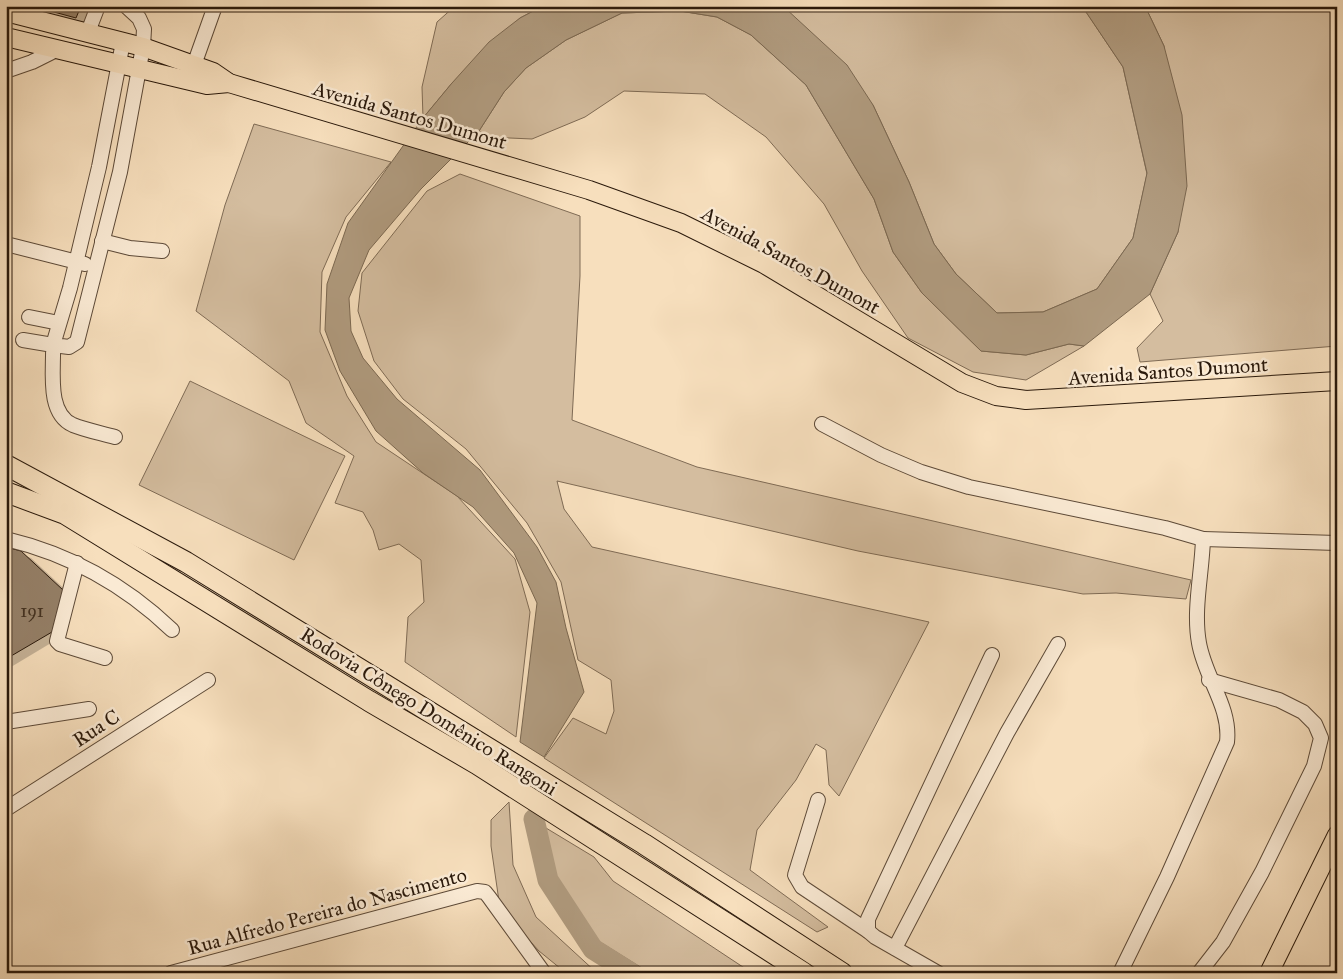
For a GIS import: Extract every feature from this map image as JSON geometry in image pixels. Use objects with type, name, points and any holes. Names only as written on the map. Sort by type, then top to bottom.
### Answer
[{"type":"highway","name":"Rodovia Cônego Domênico Rangoni","points":[[6,465],[186,562],[644,844],[842,973]]},
{"type":"highway","name":"Rodovia Cônego Domênico Rangoni","points":[[6,492],[65,514],[369,701],[477,764],[804,973]]},
{"type":"main road","name":"Avenida Santos Dumont","points":[[6,12],[143,47],[214,72],[229,83],[589,190],[681,223],[764,264],[962,382],[996,396],[1026,400],[1337,381]]},
{"type":"main road","points":[[67,52],[69,27]]},
{"type":"main road","points":[[67,52],[88,32]]},
{"type":"main road","name":"Avenida Santos Dumont","points":[[6,37],[207,85],[229,83]]},
{"type":"main road","points":[[1268,973],[1337,835]]},
{"type":"street","points":[[88,32],[98,6]]},
{"type":"street","points":[[23,340],[53,346],[69,346],[77,342],[120,172],[143,47],[144,29],[139,18],[126,6]]},
{"type":"street","points":[[194,65],[215,6]]},
{"type":"street","points":[[115,436],[73,425],[62,418],[55,407],[53,346],[77,263],[110,116],[124,42]]},
{"type":"street","points":[[6,71],[67,52]]},
{"type":"street","points":[[110,116],[129,122]]},
{"type":"street","points":[[99,167],[120,172]]},
{"type":"street","points":[[102,241],[130,248],[162,251]]},
{"type":"street","points":[[6,244],[77,263],[96,266]]},
{"type":"street","points":[[30,317],[59,323]]},
{"type":"street","points":[[822,424],[881,455],[913,469],[969,487],[1165,528],[1204,539],[1337,543]]},
{"type":"street","points":[[6,538],[77,563],[126,593],[172,630]]},
{"type":"street","points":[[1120,973],[1167,877],[1227,742],[1229,728],[1226,717],[1209,680],[1198,642],[1197,625],[1204,539]]},
{"type":"street","points":[[77,563],[57,641],[60,644],[105,658]]},
{"type":"street","points":[[895,948],[1007,733],[1058,644]]},
{"type":"street","points":[[868,931],[868,920],[876,898],[992,655]]},
{"type":"street","name":"Rua C","points":[[6,809],[208,680]]},
{"type":"street","points":[[1199,973],[1223,942],[1262,872],[1314,766],[1321,738],[1314,724],[1304,712],[1279,700],[1209,680]]},
{"type":"street","points":[[6,722],[89,709]]},
{"type":"street","points":[[818,800],[795,875],[802,887],[868,931],[938,973]]},
{"type":"street","name":"Rua Alfredo Pereira do Nascimento","points":[[170,973],[477,891],[485,892],[544,973]]},
{"type":"shaded area","points":[[455,6],[543,6],[520,18],[452,83],[423,118],[422,87],[437,22]]},
{"type":"shaded area","points":[[543,6],[784,7],[847,65],[873,105],[909,182],[934,244],[956,274],[997,313],[1043,312],[1097,289],[1133,238],[1147,173],[1123,67],[1082,6],[1145,6],[1164,46],[1182,115],[1187,186],[1178,232],[1150,294],[1084,346],[1069,344],[1026,355],[981,351],[922,293],[893,252],[874,199],[806,85],[751,35],[717,17],[680,11],[622,13],[566,40],[526,68],[504,92],[479,131],[421,189],[369,250],[349,298],[351,331],[363,358],[397,399],[480,470],[537,547],[556,582],[566,628],[584,692],[544,757],[520,742],[537,603],[514,553],[473,507],[423,473],[376,431],[340,371],[325,330],[327,284],[348,223],[423,118],[452,83],[489,42],[520,18]]},
{"type":"shaded area","points":[[783,6],[1082,6],[1123,67],[1147,174],[1133,238],[1097,289],[1043,312],[997,313],[956,274],[934,244],[909,182],[873,105]]},
{"type":"shaded area","points":[[1145,6],[1337,6],[1337,346],[1140,362],[1137,348],[1163,321],[1150,294],[1178,232],[1164,46]]},
{"type":"shaded area","points":[[680,11],[717,17],[751,35],[806,85],[874,199],[893,252],[922,293],[981,351],[1026,355],[1069,344],[1084,346],[1026,380],[973,372],[908,338],[862,271],[824,204],[766,137],[705,94],[624,91],[585,117],[532,139],[487,137],[479,131],[504,92],[526,68],[566,40],[622,13]]},
{"type":"shaded area","points":[[254,124],[391,162],[346,217],[322,272],[320,332],[347,396],[376,442],[457,496],[515,559],[530,612],[516,737],[405,662],[408,617],[424,602],[421,560],[399,544],[379,550],[373,530],[363,512],[335,503],[354,456],[306,423],[289,381],[196,311],[225,205]]},
{"type":"shaded area","points":[[460,174],[580,216],[580,276],[572,420],[697,467],[1191,580],[1186,599],[1116,593],[1083,594],[858,551],[557,481],[564,509],[592,547],[929,622],[839,796],[829,785],[826,750],[816,744],[796,780],[757,830],[750,870],[828,927],[817,932],[544,758],[573,718],[606,734],[614,711],[611,680],[578,660],[561,582],[527,523],[466,449],[403,399],[374,361],[358,311],[362,273],[427,191]]},
{"type":"shaded area","points":[[190,381],[345,456],[294,560],[139,485]]},
{"type":"shaded area","points":[[509,802],[513,865],[536,917],[597,973],[566,973],[539,951],[500,908],[491,846],[491,820]]},
{"type":"shaded area","points":[[546,828],[594,857],[613,881],[752,973],[650,973],[600,942],[580,923],[554,884]]},
{"type":"building","points":[[32,6],[81,6],[76,18]]},
{"type":"building","points":[[6,547],[21,551],[63,590],[52,632],[6,659]]},
{"type":"waterway","points":[[534,819],[548,880],[593,949],[631,973]]}]
